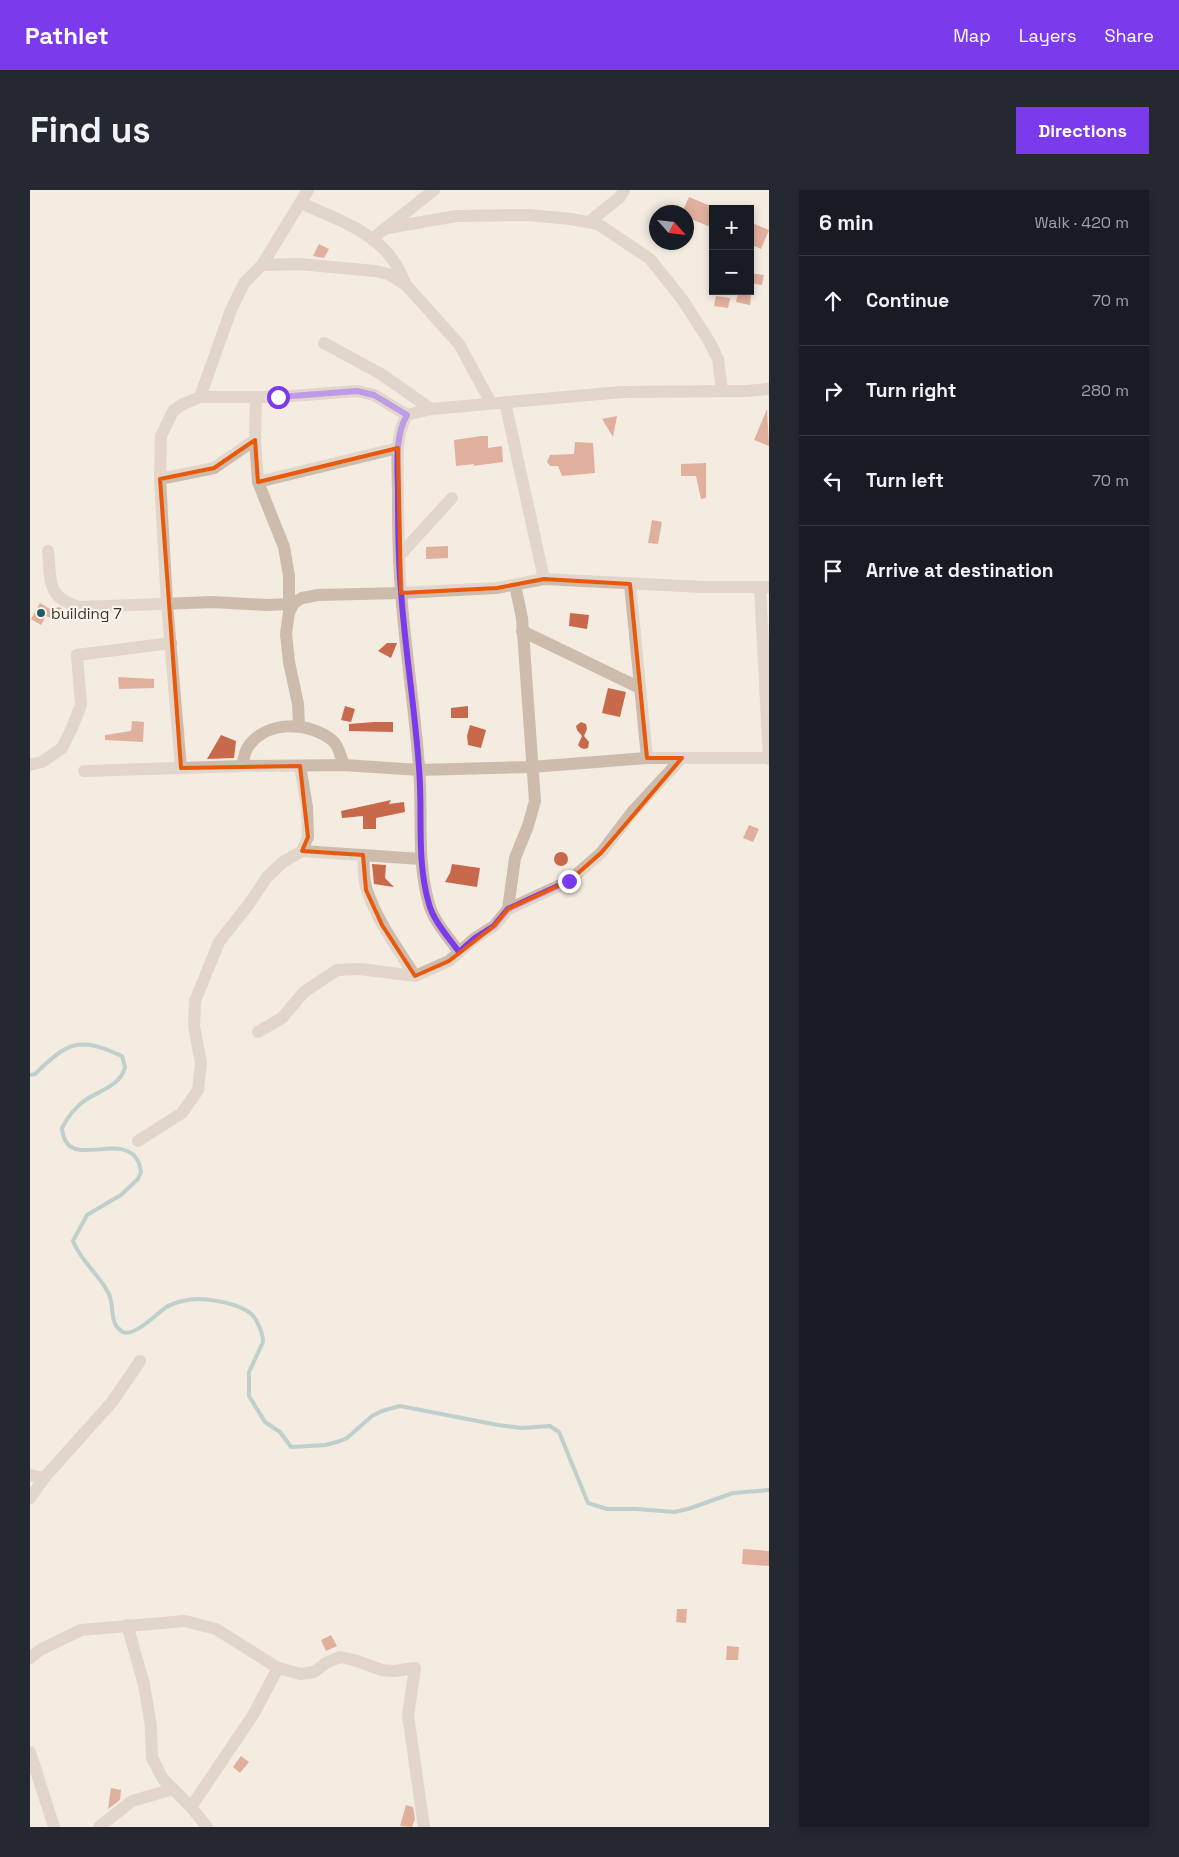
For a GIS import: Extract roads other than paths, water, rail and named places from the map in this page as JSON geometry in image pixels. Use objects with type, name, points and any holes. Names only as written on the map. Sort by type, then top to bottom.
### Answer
[{"type":"street","points":[[200,397],[231,310],[244,283],[262,265],[308,190]]},
{"type":"street","points":[[372,240],[434,190]]},
{"type":"street","points":[[590,222],[620,197],[624,190]]},
{"type":"street","points":[[301,203],[355,228],[372,240],[393,260],[406,285],[459,344],[491,403]]},
{"type":"street","points":[[388,228],[456,216],[528,215],[598,224],[650,259],[682,299],[709,341],[718,359],[722,391]]},
{"type":"street","points":[[262,265],[299,264],[375,270],[388,274],[406,285]]},
{"type":"street","points":[[324,343],[381,374],[431,409]]},
{"type":"street","points":[[459,952],[429,906],[421,859],[419,840],[420,770],[398,556],[398,448],[401,425],[407,415],[431,409],[491,403],[622,392],[769,389]]},
{"type":"street","points":[[181,768],[167,603],[160,479],[161,436],[173,412],[183,404],[200,397],[256,397],[357,391],[374,395],[407,415]]},
{"type":"street","points":[[256,397],[255,440],[258,482],[284,547],[289,576],[289,608],[286,634],[289,662],[298,704],[299,726]]},
{"type":"street","points":[[505,402],[544,579]]},
{"type":"street","points":[[160,479],[214,468],[255,440]]},
{"type":"street","points":[[258,482],[398,448]]},
{"type":"street","points":[[398,556],[452,498]]},
{"type":"street","points":[[48,552],[52,585],[56,596],[65,603],[79,607],[213,602],[289,608],[302,598],[318,595],[497,588],[544,579],[630,584],[765,587],[769,759],[647,758],[531,767],[420,770],[344,766],[242,766],[84,771]]},
{"type":"street","points":[[630,584],[647,758]]},
{"type":"street","points":[[508,909],[515,858],[528,826],[535,801],[531,767],[522,618],[515,585]]},
{"type":"street","points":[[522,631],[640,688]]},
{"type":"street","points":[[30,765],[42,762],[62,748],[72,728],[81,705],[77,655],[171,643]]},
{"type":"street","points":[[242,766],[247,748],[258,736],[275,728],[299,726],[320,733],[334,742],[344,766]]},
{"type":"street","points":[[258,1032],[282,1018],[304,992],[337,970],[360,969],[415,976],[449,961],[475,938],[494,926],[508,909],[569,881],[601,853],[633,811],[682,758]]},
{"type":"street","points":[[300,766],[307,807],[308,838],[302,851]]},
{"type":"street","points":[[138,1142],[182,1113],[198,1090],[201,1064],[194,1026],[195,1001],[219,942],[249,904],[267,877],[283,862],[302,851],[421,859]]},
{"type":"street","points":[[364,855],[366,890],[382,925],[415,976]]},
{"type":"street","points":[[30,1498],[44,1478],[112,1402],[140,1361]]},
{"type":"street","points":[[30,1475],[44,1478]]},
{"type":"street","points":[[30,1658],[40,1650],[81,1630],[185,1621],[216,1629],[278,1668],[301,1674],[314,1672],[326,1663],[340,1657],[382,1670],[394,1671],[415,1668],[408,1716],[424,1827]]},
{"type":"street","points":[[127,1625],[144,1684],[151,1727],[152,1758],[163,1779],[191,1807],[207,1827]]},
{"type":"street","points":[[191,1807],[253,1715],[278,1668]]},
{"type":"street","points":[[30,1752],[54,1827]]},
{"type":"street","points":[[99,1827],[132,1801],[173,1789]]},
{"type":"waterway","points":[[30,1075],[35,1074],[65,1049],[74,1046],[84,1044],[94,1046],[122,1056],[125,1067],[119,1079],[81,1104],[62,1128],[66,1141],[73,1148],[83,1150],[120,1149],[130,1152],[138,1161],[141,1172],[138,1179],[121,1195],[87,1215],[73,1241],[76,1248],[109,1294],[115,1324],[123,1332],[128,1333],[139,1328],[167,1307],[178,1302],[190,1300],[198,1299],[226,1303],[243,1308],[249,1312],[259,1326],[263,1342],[249,1372],[249,1396],[265,1422],[280,1432],[291,1447],[326,1445],[340,1441],[347,1438],[372,1416],[400,1406],[498,1425],[522,1428],[550,1426],[559,1432],[588,1503],[607,1509],[674,1512],[733,1493],[769,1490]]},
{"type":"place","name":"building 7","points":[[41,613]]}]
